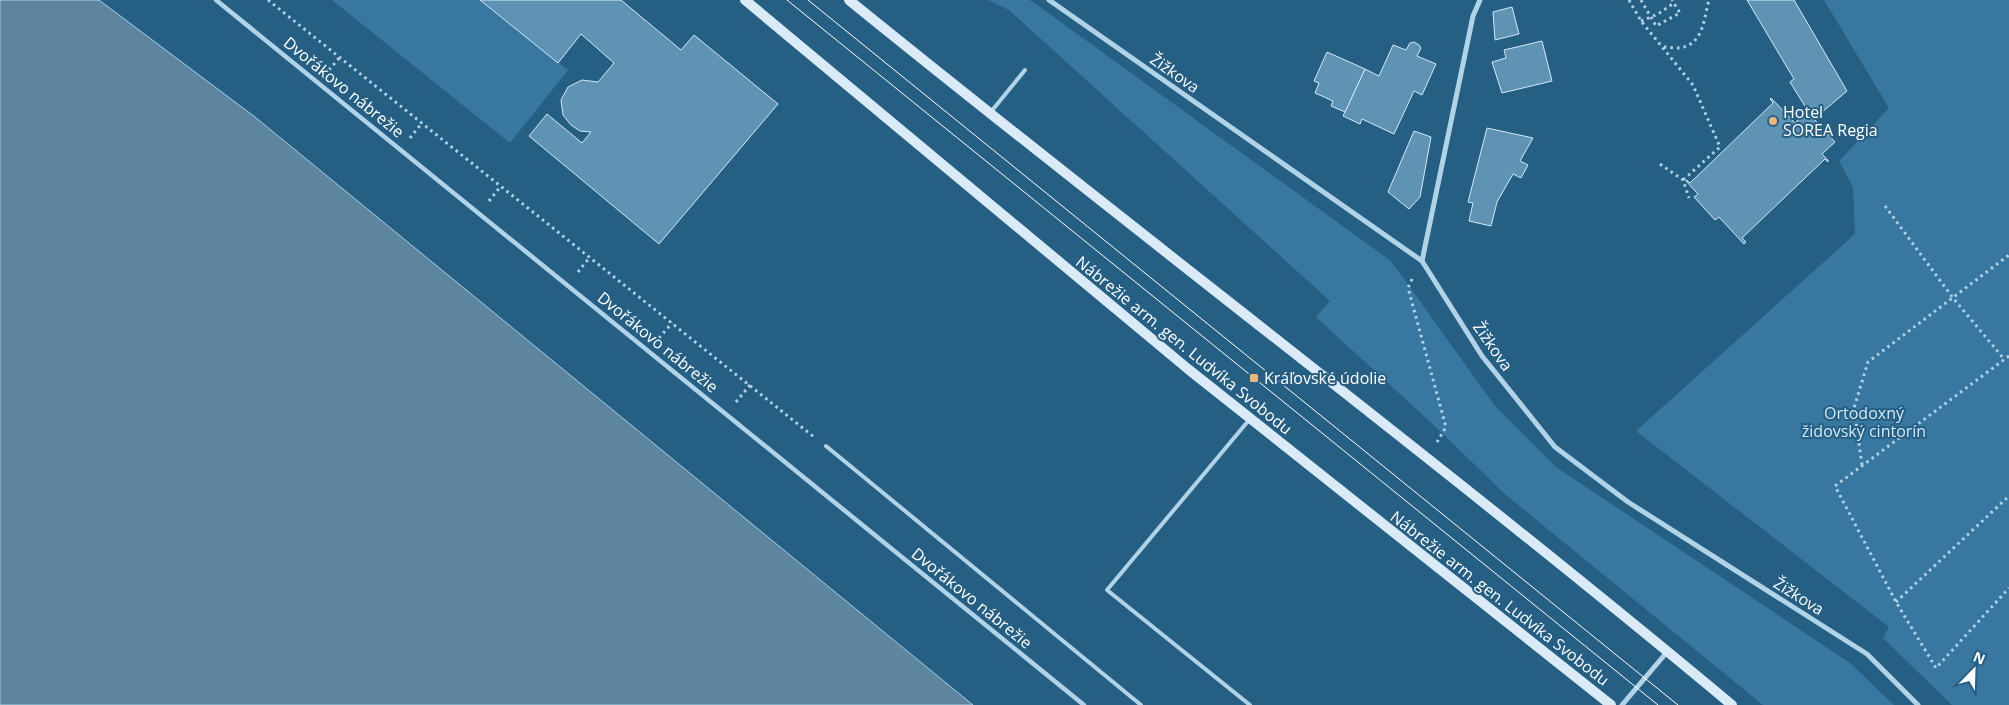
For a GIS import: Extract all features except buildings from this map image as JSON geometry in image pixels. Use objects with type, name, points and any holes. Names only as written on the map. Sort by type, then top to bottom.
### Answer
[{"type":"main road","name":"Nábrežie arm. gen. Ludvíka Svobodu","points":[[744,0],[1250,419],[1610,705]]},
{"type":"main road","points":[[849,0],[989,114],[1302,359],[1668,651],[1732,705]]},
{"type":"street","name":"Dvořákovo nábrežie","points":[[216,0],[1084,705]]},
{"type":"street","name":"Žižkova","points":[[1049,0],[1422,261],[1482,356],[1555,447],[1628,502],[1867,654],[1918,705]]},
{"type":"street","points":[[1422,261],[1473,16],[1480,0]]},
{"type":"street","points":[[1622,705],[1668,651]]},
{"type":"lane","points":[[989,114],[1025,70]]},
{"type":"lane","points":[[1250,419],[1107,590],[1250,705]]},
{"type":"lane","points":[[826,446],[1141,705]]},
{"type":"path","points":[[268,0],[826,446]]},
{"type":"path","points":[[1629,0],[1641,21],[1692,85],[1720,147],[1683,180]]},
{"type":"path","points":[[1641,0],[1656,26],[1680,13],[1673,1],[1658,14],[1641,21]]},
{"type":"path","points":[[1663,47],[1684,47],[1696,40],[1702,30],[1709,0]]},
{"type":"path","points":[[1660,164],[1683,180],[1689,198]]},
{"type":"path","points":[[1885,206],[1953,298],[2004,359]]},
{"type":"path","points":[[1862,466],[1854,408],[1868,362],[2009,255]]},
{"type":"path","points":[[1408,288],[1446,427],[1437,442]]},
{"type":"path","points":[[2009,356],[1835,486],[1896,602],[1936,668],[2009,588]]},
{"type":"path","points":[[1896,602],[2009,496]]},
{"type":"green space","points":[[332,0],[480,0],[568,70],[510,143]]},
{"type":"green space","points":[[988,0],[1029,0],[1033,2],[1391,261],[1495,406],[1556,467],[1850,663],[1894,705],[1763,705],[1506,495],[1438,429],[1316,317],[1330,301],[1009,10]]},
{"type":"green space","name":"Ortodoxný židovský cintorín","points":[[1824,0],[2009,0],[2009,705],[1952,705],[1883,638],[1889,627],[1636,431],[1855,234],[1853,187],[1839,161],[1889,108]]},
{"type":"shaded area","points":[[0,0],[99,0],[255,117],[973,705],[0,705]]},
{"type":"tram line","points":[[787,0],[1658,705]]},
{"type":"tram line","points":[[808,0],[1678,705]]},
{"type":"place","name":"Hotel SOREA Regia","points":[[1773,121]]},
{"type":"place","name":"Kráľovské údolie","points":[[1254,378]]}]
